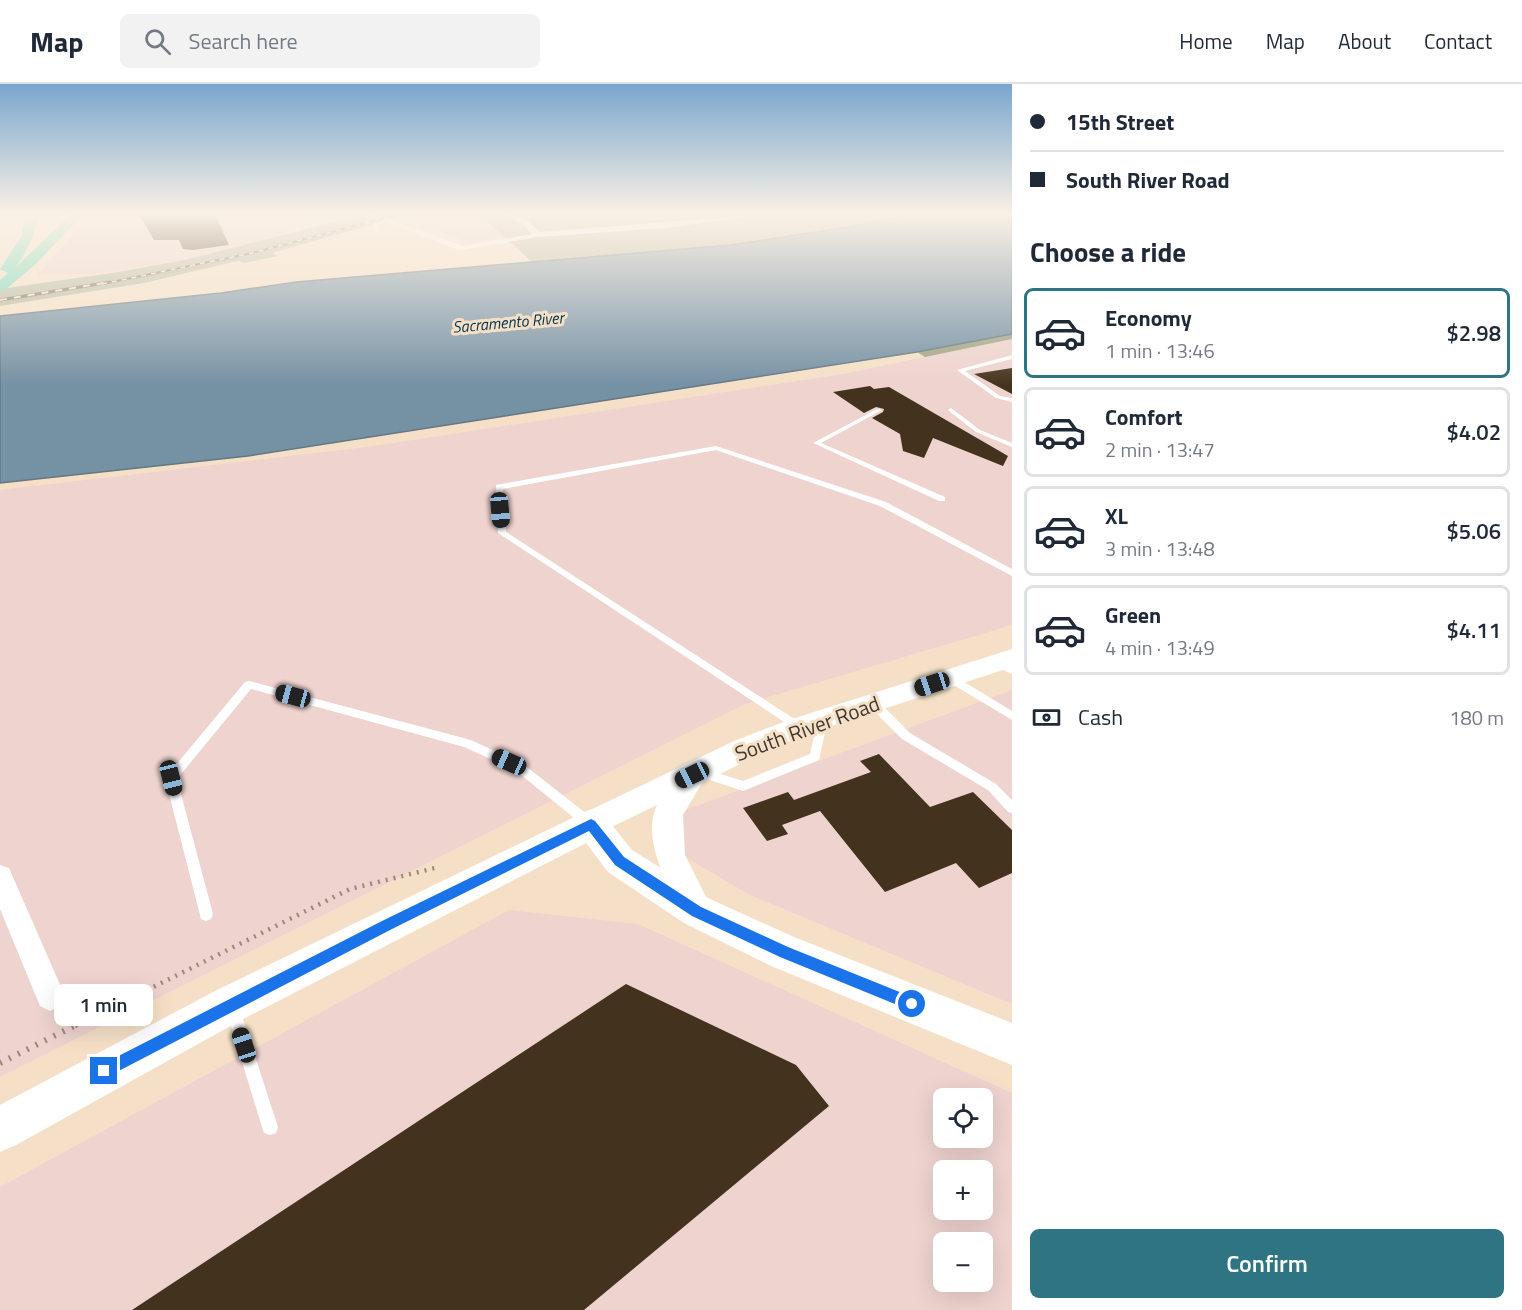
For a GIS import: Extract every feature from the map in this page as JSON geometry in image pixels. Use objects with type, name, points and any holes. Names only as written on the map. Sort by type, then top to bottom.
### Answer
[{"type":"highway","points":[[0,287],[19,271]]},
{"type":"main road","points":[[591,824],[620,861],[697,911],[785,952],[1012,1044]]},
{"type":"main road","name":"South River Road","points":[[0,1129],[231,1004],[591,824]]},
{"type":"street","name":"South River Road","points":[[591,824],[744,749],[811,723],[951,678],[1008,664]]},
{"type":"street","points":[[696,773],[668,813],[670,856],[697,911]]},
{"type":"street","points":[[0,877],[50,996]]},
{"type":"lane","points":[[1012,357],[960,370],[998,397],[1012,400]]},
{"type":"lane","points":[[879,410],[816,442],[942,499]]},
{"type":"lane","points":[[951,410],[978,431],[1012,445]]},
{"type":"lane","points":[[811,723],[502,533],[499,487],[716,447],[884,504],[1012,573]]},
{"type":"lane","points":[[951,678],[1012,716]]},
{"type":"lane","points":[[206,914],[171,778],[249,685],[466,743],[519,767],[591,824]]},
{"type":"lane","points":[[873,703],[906,736],[992,787],[1012,808]]},
{"type":"lane","points":[[231,1004],[270,1127]]},
{"type":"path","points":[[9,301],[89,289],[177,271]]},
{"type":"path","points":[[0,1063],[350,889],[442,866]]},
{"type":"shaded area","points":[[40,271],[112,271],[94,274],[37,275]]},
{"type":"shaded area","points":[[1012,339],[1012,625],[745,704],[0,1077],[0,490],[367,447],[843,374]]},
{"type":"shaded area","points":[[1012,690],[1012,1004],[750,895],[685,857],[677,813]]},
{"type":"shaded area","points":[[509,910],[638,924],[1012,1093],[1012,1310],[0,1310],[0,1187]]},
{"type":"green space","points":[[194,271],[144,283],[0,306],[0,289],[112,273]]},
{"type":"green space","points":[[1012,334],[1012,339],[925,357],[917,352]]},
{"type":"water","name":"Sacramento River","points":[[423,271],[1012,271],[1012,334],[917,352],[248,456],[0,483],[0,316],[221,293],[296,282]]},
{"type":"building","points":[[1012,368],[1012,394],[974,374]]},
{"type":"building","points":[[870,386],[874,389],[889,387],[1008,456],[1003,466],[933,438],[924,458],[903,451],[900,434],[872,418],[884,409],[876,407],[864,413],[833,392]]},
{"type":"building","points":[[879,754],[930,807],[973,792],[1012,830],[1012,873],[979,888],[956,863],[885,892],[820,811],[782,825],[788,834],[767,841],[743,808],[788,792],[794,800],[871,772],[860,761]]},
{"type":"building","points":[[626,984],[796,1065],[829,1106],[584,1310],[132,1310]]},
{"type":"railway","points":[[102,284],[164,271]]},
{"type":"railway","points":[[0,300],[110,282]]},
{"type":"route","points":[[104,1071],[231,1004],[591,824],[620,861],[697,911],[785,952],[912,1004]]}]
